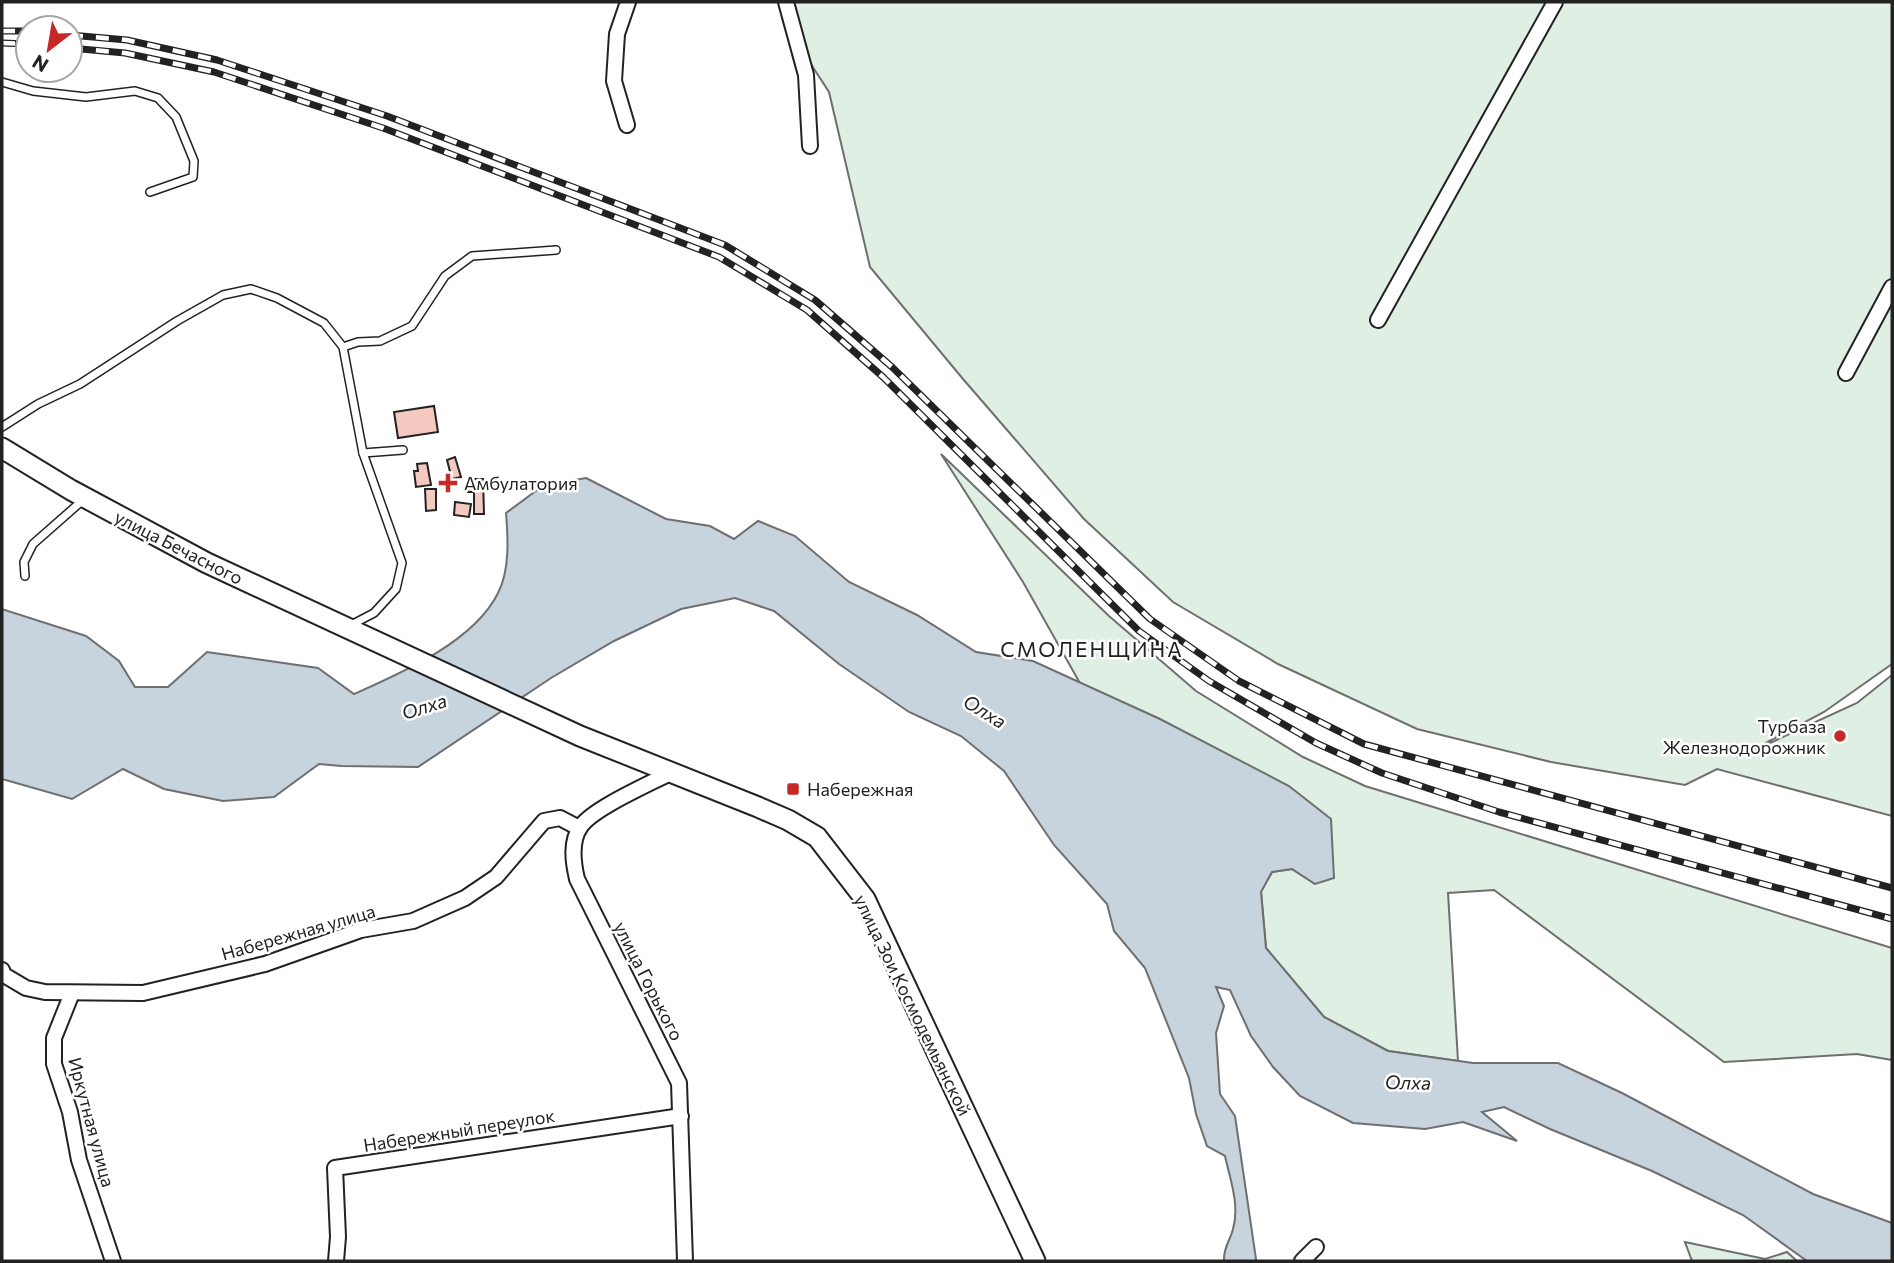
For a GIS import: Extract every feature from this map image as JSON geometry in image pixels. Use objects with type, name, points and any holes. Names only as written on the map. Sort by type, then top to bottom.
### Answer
[{"type":"main road","name":"улица Бечасного","points":[[2,448],[85,498],[207,563],[580,736]]},
{"type":"main road","name":"улица Зои Космодемьянской","points":[[580,736],[778,816],[817,837],[865,899],[1035,1261]]},
{"type":"street","points":[[627,125],[614,81],[617,34],[628,2]]},
{"type":"street","points":[[786,2],[806,75],[810,146]]},
{"type":"street","points":[[1378,320],[1555,2]]},
{"type":"street","points":[[1846,373],[1892,287]]},
{"type":"street","points":[[579,828],[590,817],[670,772]]},
{"type":"street","name":"Набережная улица","points":[[2,970],[4,975],[26,988],[72,993],[144,993],[265,964],[361,930],[413,921],[465,898],[496,877],[544,821],[560,818],[579,828]]},
{"type":"street","name":"улица Горького","points":[[579,828],[572,857],[577,879],[679,1083],[685,1261]]},
{"type":"street","name":"Иркутная улица","points":[[72,993],[54,1038],[54,1063],[69,1112],[79,1160],[113,1261]]},
{"type":"street","name":"Набережный переулок","points":[[336,1261],[338,1237],[335,1168],[681,1116]]},
{"type":"street","points":[[1302,1261],[1316,1247]]},
{"type":"lane","points":[[2,82],[33,91],[86,97],[135,91],[158,98],[176,117],[194,161],[192,177],[150,192]]},
{"type":"lane","points":[[343,347],[358,342],[380,341],[412,326],[445,276],[472,256],[556,250]]},
{"type":"lane","points":[[2,427],[38,404],[80,384],[177,321],[223,295],[251,289],[277,298],[324,323],[343,347],[363,453],[402,563],[396,589],[353,632]]},
{"type":"lane","points":[[363,453],[403,450]]},
{"type":"lane","points":[[25,576],[24,562],[33,544],[85,498]]},
{"type":"green space","points":[[782,2],[1892,2],[1892,664],[1824,712],[1737,758],[1857,703],[1892,675],[1892,816],[1717,769],[1685,785],[1551,762],[1417,729],[1278,664],[1173,602],[1084,519],[870,267],[829,92],[786,26]]},
{"type":"green space","points":[[941,454],[1109,616],[1196,691],[1303,757],[1365,786],[1892,948],[1892,1060],[1857,1054],[1724,1062],[1494,890],[1448,893],[1458,1061],[1388,1051],[1324,1017],[1266,948],[1261,891],[1272,872],[1292,869],[1315,884],[1160,719],[1081,685],[1023,582]]},
{"type":"green space","points":[[1685,1242],[1765,1259],[1787,1252],[1797,1261],[1692,1261]]},
{"type":"water","name":"Олха","points":[[586,478],[666,519],[710,526],[734,539],[758,521],[795,536],[849,582],[917,615],[976,652],[1033,661],[1160,719],[1289,786],[1331,819],[1334,878],[1315,884],[1292,869],[1272,872],[1261,892],[1266,948],[1324,1017],[1388,1051],[1473,1063],[1558,1063],[1622,1093],[1813,1194],[1892,1223],[1892,1261],[1807,1261],[1743,1215],[1652,1171],[1504,1107],[1482,1112],[1517,1141],[1463,1122],[1425,1129],[1353,1123],[1300,1096],[1273,1067],[1251,1036],[1230,990],[1216,987],[1224,1006],[1216,1033],[1220,1094],[1235,1116],[1256,1259],[1224,1261],[1235,1220],[1234,1192],[1225,1156],[1207,1146],[1196,1114],[1189,1078],[1145,968],[1114,931],[1107,904],[1054,845],[1004,771],[961,736],[909,712],[839,664],[774,611],[735,598],[681,609],[614,641],[551,678],[418,767],[319,764],[274,797],[223,801],[164,789],[123,769],[72,799],[2,779],[2,609],[86,636],[119,661],[135,687],[168,687],[207,652],[318,668],[354,694],[435,654],[472,626],[487,611],[502,584],[507,554],[506,513],[544,485]]},
{"type":"building","points":[[434,406],[438,432],[398,438],[394,412]]},
{"type":"building","points":[[455,457],[461,477],[452,479],[447,460]]},
{"type":"building","points":[[427,463],[431,485],[416,487],[414,471],[418,471],[417,464]]},
{"type":"building","points":[[468,479],[483,479],[484,514],[474,514],[474,492],[468,492]]},
{"type":"building","points":[[425,489],[436,489],[436,510],[426,511]]},
{"type":"building","points":[[455,502],[471,504],[469,517],[454,515]]},
{"type":"railway","points":[[2,31],[14,31]]},
{"type":"railway","points":[[84,36],[127,40],[217,60],[387,116],[725,245],[815,300],[892,367],[1150,619],[1239,681],[1364,744],[1892,888]]},
{"type":"railway","points":[[2,43],[14,43]]},
{"type":"railway","points":[[84,49],[125,53],[214,72],[383,128],[719,257],[807,310],[883,377],[1139,631],[1209,681],[1316,743],[1382,773],[1499,812],[1892,919]]},
{"type":"place","name":"Амбулатория","points":[[448,483]]},
{"type":"place","name":"Турбаза Железнодорожник","points":[[1840,736]]},
{"type":"place","name":"Набережная","points":[[793,789]]},
{"type":"district","name":"СМОЛЕНЩИНА","points":[[1092,648]]}]
